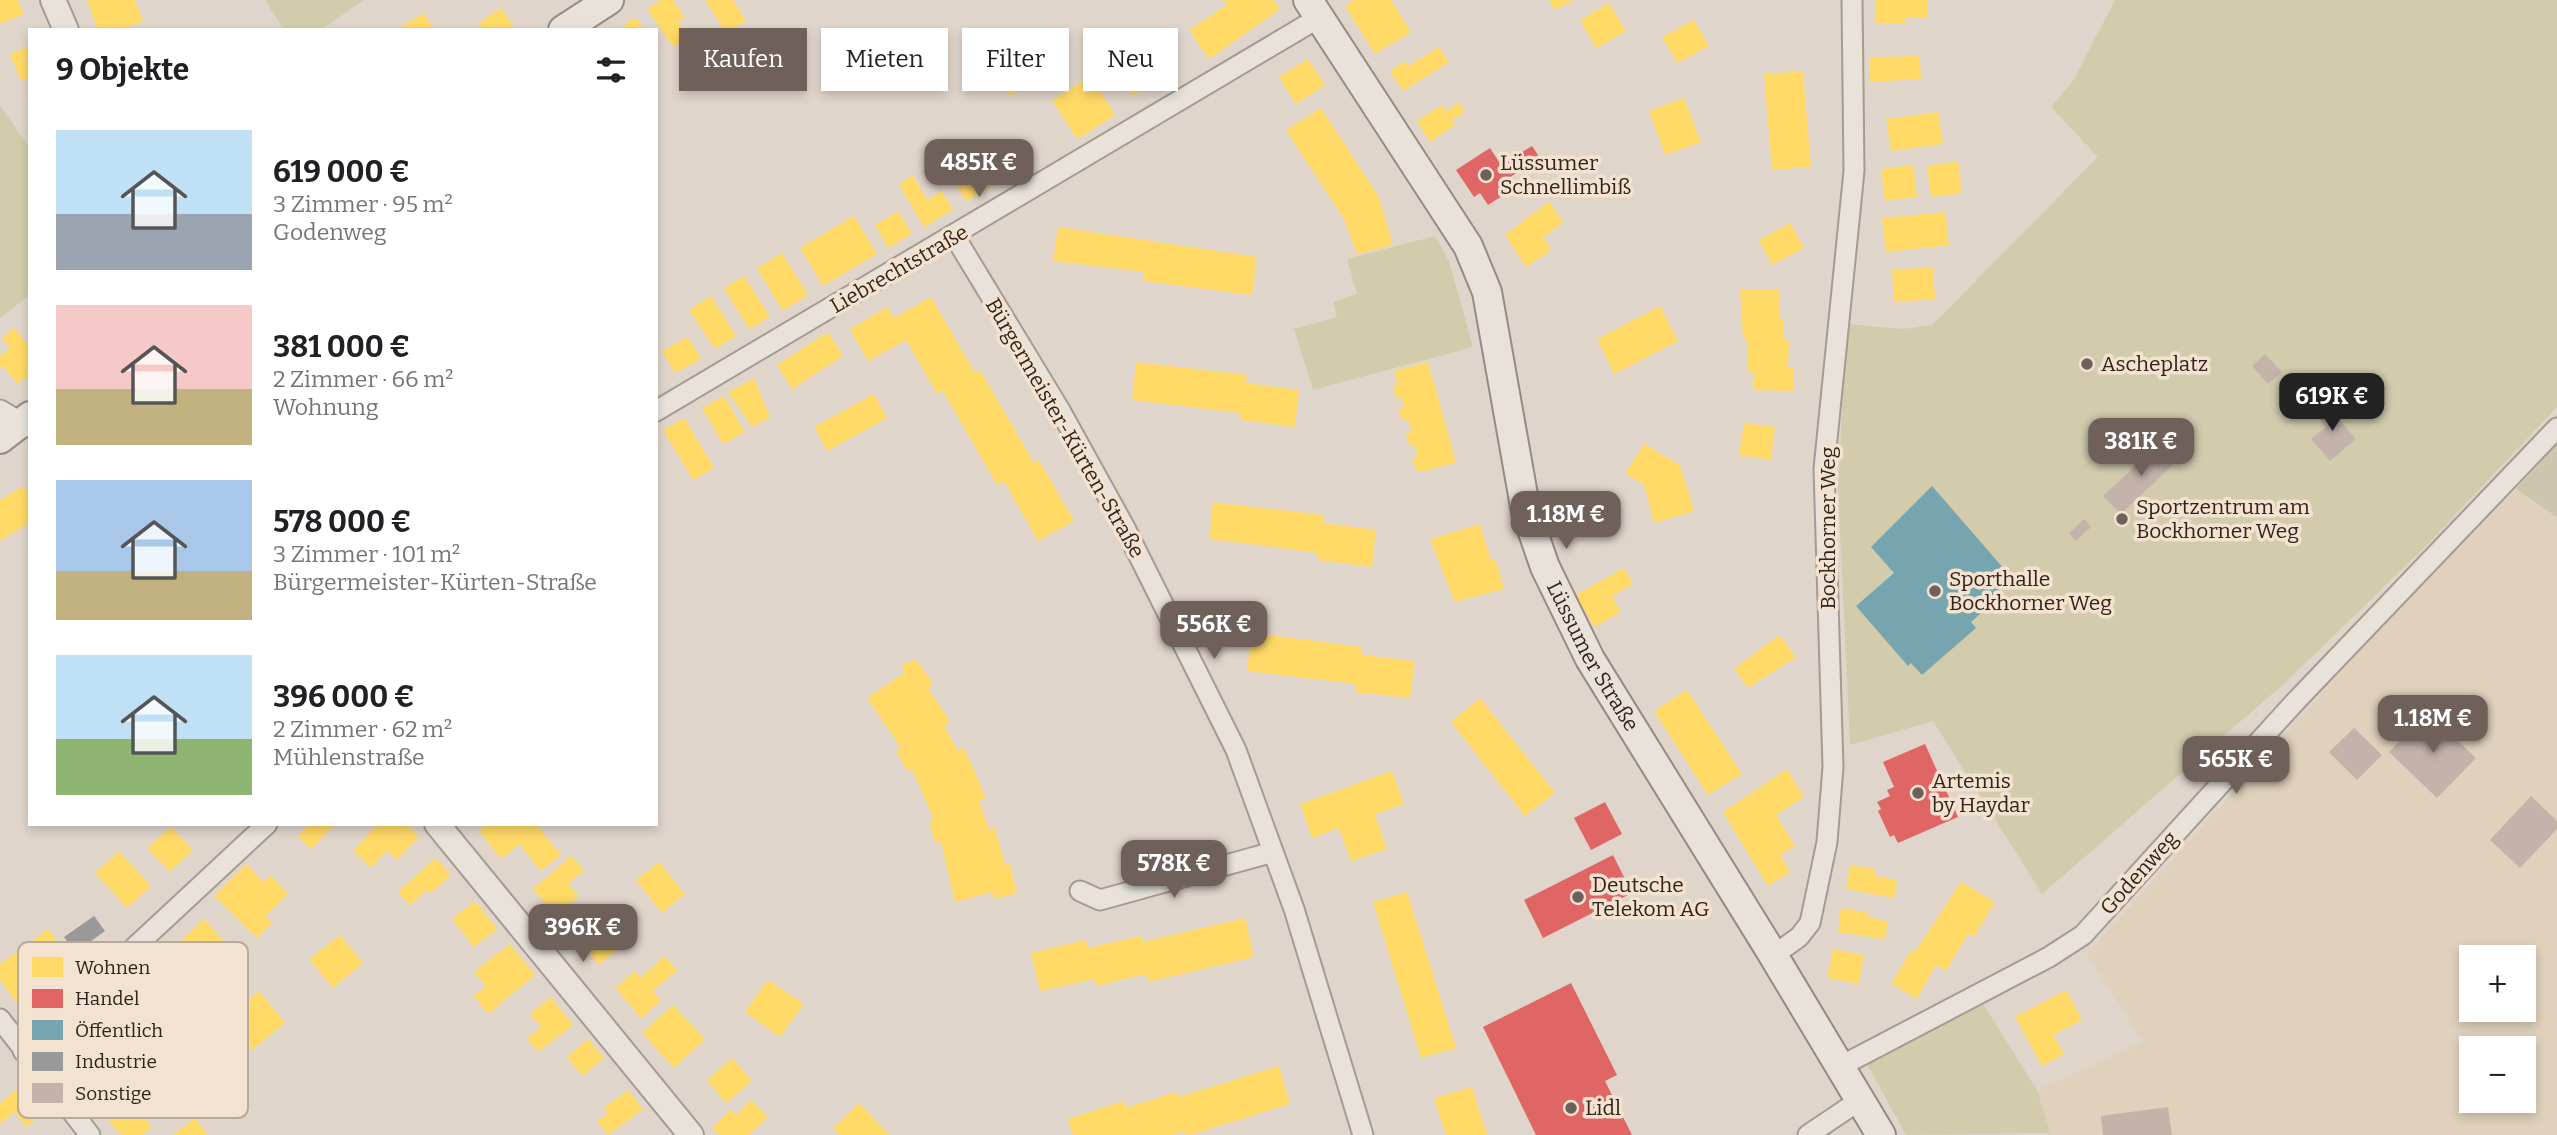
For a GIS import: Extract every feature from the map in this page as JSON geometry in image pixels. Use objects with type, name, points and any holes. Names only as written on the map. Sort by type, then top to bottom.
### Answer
[{"type":"main road","points":[[566,28],[609,0]]},
{"type":"main road","name":"Lüssumer Straße","points":[[1314,9],[1445,206],[1468,246],[1487,292],[1526,512],[1564,609],[1590,659],[1774,955],[1881,1135]]},
{"type":"main road","points":[[0,439],[21,419]]},
{"type":"street","points":[[53,0],[65,28]]},
{"type":"street","name":"Bockhorner Weg","points":[[1774,955],[1799,937],[1810,923],[1817,903],[1829,817],[1833,768],[1824,469],[1854,171],[1852,0]]},
{"type":"street","name":"Liebrechtstraße","points":[[658,410],[955,237],[1314,9]]},
{"type":"street","name":"Bürgermeister-Kürten-Straße","points":[[955,237],[1061,412],[1124,526],[1236,750],[1329,1019],[1363,1135]]},
{"type":"street","name":"Godenweg","points":[[1841,1066],[2049,957],[2083,935],[2295,702],[2557,428]]},
{"type":"street","points":[[140,942],[265,826]]},
{"type":"street","points":[[439,826],[691,1135]]},
{"type":"street","points":[[1080,891],[1100,900],[1273,852]]},
{"type":"street","points":[[0,1018],[18,1044]]},
{"type":"street","points":[[1808,1135],[1860,1100]]},
{"type":"street","points":[[76,1118],[90,1135]]},
{"type":"shaded area","points":[[265,0],[364,0],[324,28],[283,28]]},
{"type":"shaded area","points":[[2115,0],[2557,0],[2557,407],[2427,545],[2286,682],[2042,894],[1933,721],[1850,745],[1838,488],[1846,324],[1903,329],[1932,325],[2098,157],[2051,107],[2073,81]]},
{"type":"shaded area","points":[[0,105],[28,146],[28,297],[0,318]]},
{"type":"shaded area","points":[[1435,236],[1449,261],[1473,347],[1313,390],[1294,329],[1337,317],[1333,302],[1357,294],[1347,259]]},
{"type":"shaded area","points":[[2557,444],[2557,517],[2516,489]]},
{"type":"shaded area","points":[[2516,489],[2557,517],[2557,1135],[2046,1135],[2050,1133],[2037,1090],[2143,1042],[2087,955],[2395,612]]},
{"type":"shaded area","points":[[1982,1002],[2037,1090],[2050,1133],[1906,1135],[1866,1062]]},
{"type":"building: Wohnen","points":[[0,0],[18,0],[24,14],[0,24]]},
{"type":"building: Wohnen","points":[[87,0],[135,0],[143,21],[125,28],[97,28]]},
{"type":"building: Wohnen","points":[[661,0],[673,0],[685,18],[678,22],[682,28],[679,28],[679,43],[673,47],[647,9]]},
{"type":"building: Wohnen","points":[[705,0],[733,0],[746,21],[734,28],[723,28]]},
{"type":"building: Wohnen","points":[[1223,0],[1273,0],[1280,9],[1209,59],[1189,30],[1227,5]]},
{"type":"building: Wohnen","points":[[1354,0],[1391,0],[1411,32],[1375,54],[1345,6]]},
{"type":"building: Wohnen","points":[[1549,0],[1573,0],[1555,10]]},
{"type":"building: Wohnen","points":[[1875,0],[1927,0],[1928,17],[1905,18],[1905,24],[1875,24]]},
{"type":"building: Wohnen","points":[[1609,3],[1626,31],[1596,48],[1580,20]]},
{"type":"building: Wohnen","points":[[501,8],[515,28],[482,28],[479,23]]},
{"type":"building: Wohnen","points":[[424,13],[433,28],[403,28],[402,26]]},
{"type":"building: Wohnen","points":[[635,17],[643,28],[621,28]]},
{"type":"building: Wohnen","points":[[1694,20],[1709,46],[1677,63],[1662,37]]},
{"type":"building: Wohnen","points":[[28,47],[28,79],[21,81],[10,54]]},
{"type":"building: Wohnen","points":[[1439,47],[1449,62],[1403,91],[1390,71],[1405,61],[1408,66]]},
{"type":"building: Wohnen","points":[[1920,56],[1921,79],[1869,82],[1869,57]]},
{"type":"building: Wohnen","points":[[1308,59],[1325,85],[1296,104],[1279,77]]},
{"type":"building: Wohnen","points":[[1803,71],[1811,167],[1772,170],[1764,74]]},
{"type":"building: Wohnen","points":[[1083,81],[1083,91],[1100,91],[1115,115],[1077,139],[1052,100]]},
{"type":"building: Wohnen","points":[[1684,98],[1701,142],[1665,155],[1649,111]]},
{"type":"building: Wohnen","points":[[1459,102],[1465,112],[1452,120],[1455,125],[1430,142],[1417,121],[1442,105],[1446,111]]},
{"type":"building: Wohnen","points":[[1321,108],[1379,197],[1393,245],[1357,254],[1344,219],[1286,130]]},
{"type":"building: Wohnen","points":[[1938,112],[1943,144],[1891,151],[1886,119]]},
{"type":"building: Wohnen","points":[[1012,145],[1025,166],[1001,180],[989,159]]},
{"type":"building: Wohnen","points":[[967,149],[989,188],[966,201],[953,180],[961,176],[951,158]]},
{"type":"building: Wohnen","points":[[1958,161],[1962,193],[1931,197],[1927,166]]},
{"type":"building: Wohnen","points":[[1913,165],[1917,197],[1885,201],[1881,169]]},
{"type":"building: Wohnen","points":[[913,175],[927,200],[942,191],[953,210],[924,227],[899,184]]},
{"type":"building: Wohnen","points":[[1549,201],[1563,223],[1543,237],[1551,250],[1526,267],[1505,235]]},
{"type":"building: Wohnen","points":[[898,211],[912,234],[888,248],[875,225]]},
{"type":"building: Wohnen","points":[[1945,212],[1949,245],[1886,252],[1882,218]]},
{"type":"building: Wohnen","points":[[854,216],[877,254],[823,286],[800,248]]},
{"type":"building: Wohnen","points":[[1790,223],[1804,248],[1772,265],[1759,240]]},
{"type":"building: Wohnen","points":[[1058,227],[1257,257],[1252,295],[1143,281],[1144,272],[1053,261]]},
{"type":"building: Wohnen","points":[[782,253],[808,295],[783,311],[757,268]]},
{"type":"building: Wohnen","points":[[1933,267],[1935,299],[1894,302],[1892,270]]},
{"type":"building: Wohnen","points":[[744,276],[770,317],[749,329],[724,288]]},
{"type":"building: Wohnen","points":[[1740,289],[1779,290],[1779,318],[1784,319],[1783,340],[1789,340],[1788,368],[1794,368],[1794,391],[1753,390],[1754,371],[1747,371],[1748,340],[1743,340]]},
{"type":"building: Wohnen","points":[[711,296],[736,336],[715,349],[689,310]]},
{"type":"building: Wohnen","points":[[931,297],[975,373],[980,370],[1034,463],[1039,460],[1074,521],[1038,541],[1004,481],[997,485],[943,391],[937,394],[906,340],[868,361],[850,329],[887,307],[894,318]]},
{"type":"building: Wohnen","points":[[1660,306],[1678,341],[1614,374],[1597,339]]},
{"type":"building: Wohnen","points":[[14,328],[28,343],[28,376],[18,384],[3,366],[0,369],[0,356],[10,348],[2,338]]},
{"type":"building: Wohnen","points":[[828,332],[843,356],[792,389],[777,365]]},
{"type":"building: Wohnen","points":[[688,337],[701,359],[675,373],[662,351]]},
{"type":"building: Wohnen","points":[[1136,362],[1247,375],[1246,383],[1299,390],[1295,427],[1240,420],[1241,413],[1132,400]]},
{"type":"building: Wohnen","points":[[1428,362],[1456,462],[1422,472],[1416,470],[1412,458],[1418,457],[1414,444],[1409,446],[1406,434],[1411,432],[1408,419],[1402,421],[1398,409],[1404,408],[1401,397],[1396,398],[1393,386],[1398,385],[1394,371]]},
{"type":"building: Wohnen","points":[[754,378],[770,417],[752,427],[728,392]]},
{"type":"building: Wohnen","points":[[874,394],[887,418],[827,451],[814,427]]},
{"type":"building: Wohnen","points":[[724,396],[745,432],[723,444],[702,408]]},
{"type":"building: Wohnen","points":[[684,418],[714,468],[693,480],[663,430]]},
{"type":"building: Wohnen","points":[[1744,423],[1775,427],[1771,460],[1739,455]]},
{"type":"building: Wohnen","points":[[1644,444],[1680,465],[1694,511],[1654,523],[1644,484],[1625,474]]},
{"type":"building: Wohnen","points":[[23,486],[28,493],[28,523],[0,541],[0,500]]},
{"type":"building: Wohnen","points":[[1213,502],[1324,515],[1323,523],[1376,530],[1372,567],[1317,560],[1318,553],[1209,539]]},
{"type":"building: Wohnen","points":[[1480,524],[1491,561],[1496,560],[1504,589],[1455,602],[1430,539]]},
{"type":"building: Wohnen","points":[[1624,568],[1633,584],[1612,596],[1621,612],[1594,627],[1576,595]]},
{"type":"building: Wohnen","points":[[1252,633],[1362,647],[1362,655],[1415,661],[1410,698],[1355,692],[1356,684],[1247,671]]},
{"type":"building: Wohnen","points":[[1779,635],[1796,657],[1748,688],[1734,669]]},
{"type":"building: Wohnen","points":[[916,659],[933,684],[928,688],[950,721],[944,725],[957,750],[964,748],[986,798],[979,801],[989,830],[995,828],[1005,865],[1010,864],[1017,893],[994,899],[992,892],[955,902],[941,842],[935,843],[929,822],[934,820],[912,769],[907,771],[896,751],[901,748],[867,698],[904,673],[902,665]]},
{"type":"building: Wohnen","points":[[1687,690],[1742,774],[1708,795],[1654,711]]},
{"type":"building: Wohnen","points":[[1480,698],[1555,793],[1525,816],[1451,722]]},
{"type":"building: Wohnen","points":[[1787,769],[1804,797],[1776,815],[1795,846],[1780,855],[1790,872],[1768,886],[1723,812]]},
{"type":"building: Wohnen","points":[[1392,771],[1404,804],[1375,814],[1387,849],[1351,861],[1339,828],[1312,838],[1300,804]]},
{"type":"building: Wohnen","points":[[307,826],[333,826],[311,849],[298,836]]},
{"type":"building: Wohnen","points":[[376,826],[408,826],[419,837],[397,860],[387,850],[371,868],[353,851]]},
{"type":"building: Wohnen","points":[[485,826],[538,826],[561,855],[541,871],[519,844],[501,859],[479,831]]},
{"type":"building: Wohnen","points":[[171,827],[193,850],[170,872],[147,848]]},
{"type":"building: Wohnen","points":[[119,851],[151,886],[127,908],[95,873]]},
{"type":"building: Wohnen","points":[[571,856],[584,870],[568,884],[579,896],[556,916],[533,889]]},
{"type":"building: Wohnen","points":[[435,858],[451,875],[430,894],[426,890],[410,905],[398,892]]},
{"type":"building: Wohnen","points":[[659,862],[685,894],[662,913],[636,880]]},
{"type":"building: Wohnen","points":[[246,864],[264,882],[270,875],[288,894],[265,916],[272,923],[257,938],[214,896]]},
{"type":"building: Wohnen","points":[[1850,865],[1876,869],[1875,876],[1897,880],[1894,898],[1846,889]]},
{"type":"building: Wohnen","points":[[1961,882],[1995,902],[1974,937],[1968,934],[1946,971],[1936,965],[1917,999],[1891,984],[1911,950],[1915,952]]},
{"type":"building: Wohnen","points":[[1407,892],[1456,1048],[1421,1058],[1373,902]]},
{"type":"building: Wohnen","points":[[475,901],[497,929],[474,947],[452,919]]},
{"type":"building: Wohnen","points":[[602,902],[632,938],[599,965],[569,928]]},
{"type":"building: Wohnen","points":[[1841,908],[1869,913],[1868,917],[1888,921],[1885,939],[1838,932]]},
{"type":"building: Wohnen","points":[[1245,918],[1254,957],[1148,982],[1146,974],[1096,986],[1094,979],[1040,991],[1031,953],[1086,940],[1088,948],[1141,936],[1142,942]]},
{"type":"building: Wohnen","points":[[204,919],[224,942],[179,942]]},
{"type":"building: Wohnen","points":[[48,929],[58,942],[30,942]]},
{"type":"building: Wohnen","points":[[340,935],[363,963],[333,988],[309,959]]},
{"type":"building: Wohnen","points":[[510,944],[535,975],[488,1014],[474,996],[486,986],[474,972]]},
{"type":"building: Wohnen","points":[[1833,949],[1864,955],[1859,984],[1827,978]]},
{"type":"building: Wohnen","points":[[18,951],[18,1005],[0,980],[0,964]]},
{"type":"building: Wohnen","points":[[665,956],[677,971],[652,991],[661,1001],[641,1018],[615,988],[635,971],[640,978]]},
{"type":"building: Wohnen","points":[[768,980],[804,1004],[780,1037],[745,1012]]},
{"type":"building: Wohnen","points":[[2066,990],[2082,1020],[2053,1035],[2064,1054],[2042,1066],[2015,1017]]},
{"type":"building: Wohnen","points":[[259,991],[285,1023],[252,1050],[248,1045],[248,1000]]},
{"type":"building: Wohnen","points":[[551,997],[573,1025],[538,1052],[527,1039],[541,1027],[530,1014]]},
{"type":"building: Wohnen","points":[[673,1005],[705,1039],[674,1068],[642,1033]]},
{"type":"building: Wohnen","points":[[588,1039],[604,1058],[582,1076],[567,1057]]},
{"type":"building: Wohnen","points":[[732,1058],[752,1081],[726,1103],[707,1080]]},
{"type":"building: Wohnen","points":[[1279,1066],[1290,1104],[1190,1135],[1186,1135],[1185,1131],[1172,1135],[1073,1135],[1068,1119],[1124,1101],[1126,1108],[1176,1092],[1178,1097]]},
{"type":"building: Wohnen","points":[[1472,1087],[1487,1135],[1446,1135],[1434,1098]]},
{"type":"building: Wohnen","points":[[18,1089],[18,1116],[15,1112],[0,1124],[0,1103]]},
{"type":"building: Wohnen","points":[[628,1090],[643,1109],[608,1135],[597,1121],[608,1113],[604,1108]]},
{"type":"building: Wohnen","points":[[751,1100],[768,1117],[749,1135],[719,1135],[712,1128],[731,1109],[736,1115]]},
{"type":"building: Wohnen","points":[[859,1103],[890,1135],[839,1135],[833,1128]]},
{"type":"building: Wohnen","points":[[19,1118],[37,1118],[26,1127]]},
{"type":"building: Wohnen","points":[[107,1118],[144,1118],[152,1127],[142,1135],[121,1135]]},
{"type":"building: Wohnen","points":[[195,1118],[208,1135],[173,1135]]},
{"type":"building: Handel","name":"Lüssumer Schnellimbiß","points":[[1532,146],[1540,158],[1504,181],[1510,191],[1488,205],[1480,193],[1474,197],[1456,170],[1490,148],[1501,165]]},
{"type":"building: Handel","name":"Artemis by Haydar","points":[[1925,744],[1958,817],[1898,843],[1894,835],[1890,837],[1878,811],[1881,809],[1877,802],[1890,796],[1887,790],[1894,787],[1883,762]]},
{"type":"building: Handel","points":[[1605,802],[1622,834],[1591,850],[1574,818]]},
{"type":"building: Handel","name":"Deutsche Telekom AG","points":[[1613,855],[1632,893],[1543,938],[1524,900]]},
{"type":"building: Handel","name":"Lidl","points":[[1571,983],[1617,1075],[1605,1081],[1632,1135],[1536,1135],[1483,1027]]},
{"type":"building: Öffentlich","name":"Sporthalle Bockhorner Weg","points":[[1932,486],[2012,578],[1982,605],[1986,609],[1971,622],[1976,628],[1922,675],[1911,663],[1908,666],[1856,606],[1894,573],[1871,547]]},
{"type":"building: Industrie","points":[[94,916],[105,931],[90,942],[68,942],[64,937]]},
{"type":"building: Sonstige","points":[[2265,354],[2282,372],[2268,384],[2252,366]]},
{"type":"building: Sonstige","points":[[2324,402],[2356,439],[2330,461],[2311,439],[2326,427],[2313,411]]},
{"type":"building: Sonstige","points":[[2161,442],[2178,460],[2121,514],[2103,496]]},
{"type":"building: Sonstige","points":[[2084,519],[2091,527],[2076,541],[2069,533]]},
{"type":"building: Sonstige","points":[[2428,712],[2476,758],[2437,798],[2389,752]]},
{"type":"building: Sonstige","points":[[2354,728],[2382,755],[2357,780],[2329,752]]},
{"type":"building: Sonstige","points":[[2531,796],[2557,821],[2557,829],[2520,868],[2490,840]]},
{"type":"building: Sonstige","points":[[2168,1107],[2172,1135],[2103,1135],[2101,1116]]},
{"type":"place","name":"Lüssumer Schnellimbiß","points":[[1486,175]]},
{"type":"place","name":"Ascheplatz","points":[[2087,364]]},
{"type":"place","name":"Sportzentrum am Bockhorner Weg","points":[[2122,519]]},
{"type":"place","name":"Sporthalle Bockhorner Weg","points":[[1935,591]]},
{"type":"place","name":"Artemis by Haydar","points":[[1918,793]]},
{"type":"place","name":"Deutsche Telekom AG","points":[[1578,897]]},
{"type":"place","name":"Lidl","points":[[1571,1108]]}]
